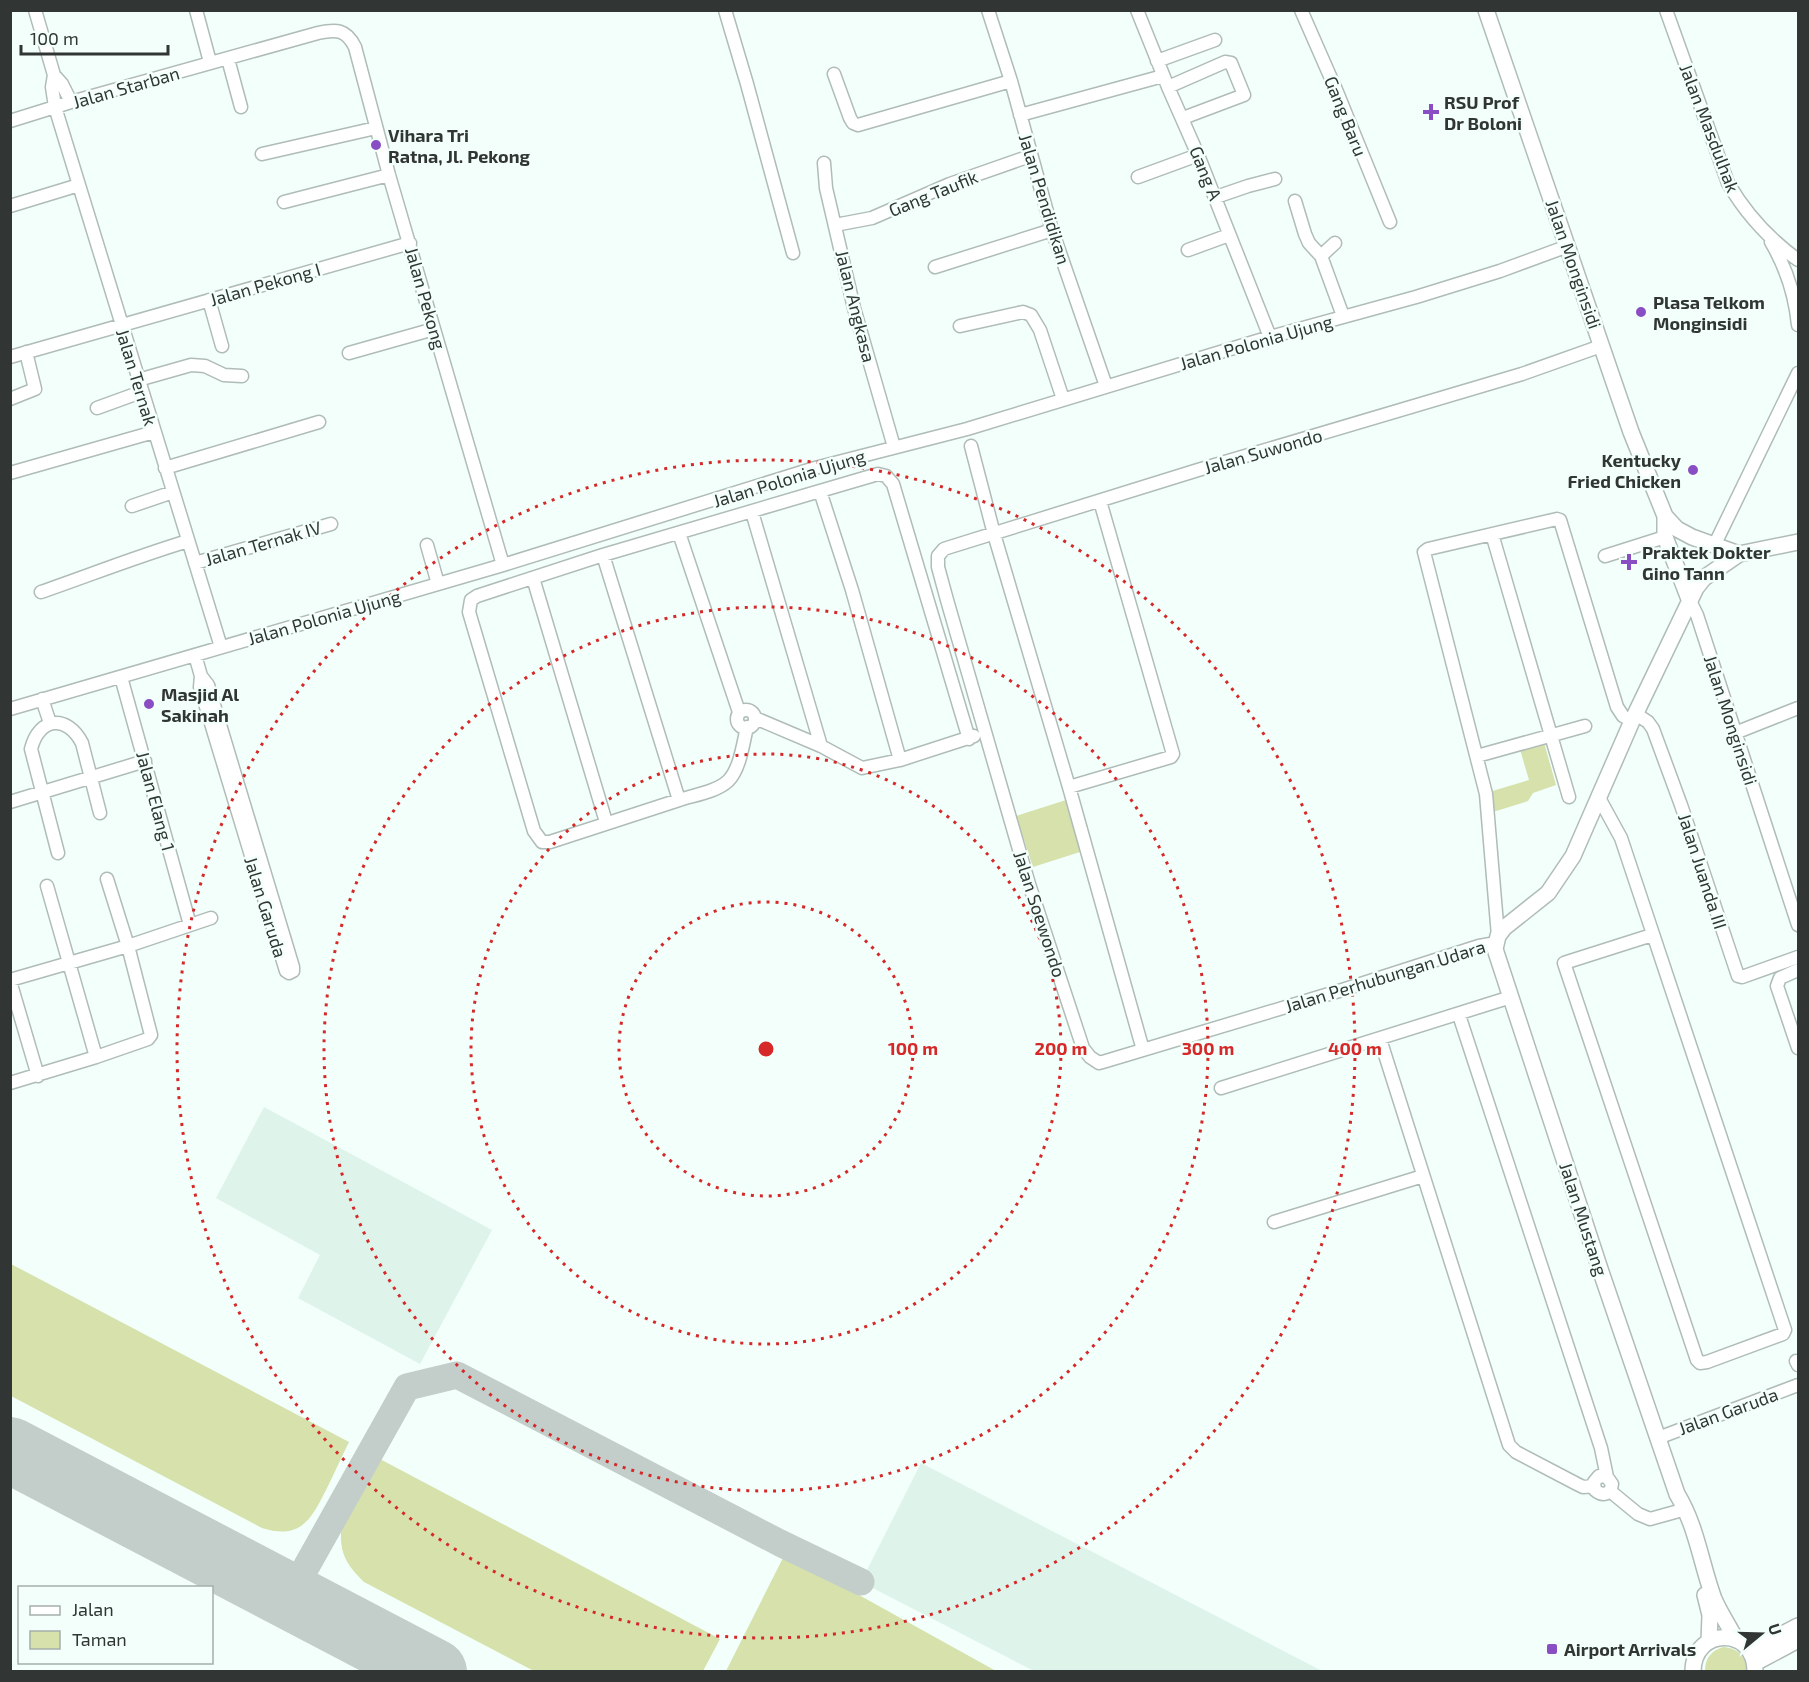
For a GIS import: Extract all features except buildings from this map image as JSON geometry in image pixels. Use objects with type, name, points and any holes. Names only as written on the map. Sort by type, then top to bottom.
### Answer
[{"type":"main road","name":"Jalan Monginsidi","points":[[1486,10],[1631,432],[1665,516],[1665,537],[1689,599]]},
{"type":"main road","name":"Jalan Monginsidi","points":[[1665,516],[1677,528],[1692,537],[1739,554],[1798,542]]},
{"type":"main road","name":"Jalan Perhubungan Udara","points":[[1497,939],[1504,928],[1548,893],[1573,856],[1598,796],[1689,599],[1704,578],[1739,554]]},
{"type":"main road","name":"Jalan Mustang","points":[[1497,939],[1497,955],[1600,1269],[1714,1600],[1736,1640]]},
{"type":"main road","name":"Jalan Mustang","points":[[1683,1510],[1708,1609],[1709,1641]]},
{"type":"main road","points":[[1753,1662],[1798,1626]]},
{"type":"main road","points":[[1693,1671],[1698,1652],[1709,1641],[1725,1637],[1736,1640],[1753,1662]]},
{"type":"main road","points":[[1753,1662],[1798,1640]]},
{"type":"street","points":[[35,10],[54,75],[62,84],[71,102]]},
{"type":"street","points":[[196,10],[210,62]]},
{"type":"street","points":[[725,10],[793,253]]},
{"type":"street","name":"Jalan Pendidikan","points":[[988,10],[1011,81],[1052,230],[1106,386]]},
{"type":"street","name":"Gang A","points":[[1137,10],[1216,197],[1270,337]]},
{"type":"street","name":"Gang Baru","points":[[1301,10],[1390,222]]},
{"type":"street","name":"Jalan Masdulhak","points":[[1666,10],[1728,183],[1742,206],[1767,234],[1798,260]]},
{"type":"street","name":"Jalan Starban","points":[[10,121],[318,33],[335,30],[345,34]]},
{"type":"street","name":"Jalan Pekong","points":[[345,34],[355,47],[389,175],[503,565]]},
{"type":"street","points":[[1157,61],[1215,40]]},
{"type":"street","points":[[228,58],[241,107]]},
{"type":"street","points":[[1020,115],[1166,81],[1226,62],[1231,63],[1244,95],[1183,118]]},
{"type":"street","points":[[834,74],[852,120],[858,125],[1011,81]]},
{"type":"street","name":"Jalan Ternak","points":[[54,75],[52,87],[55,107],[221,647]]},
{"type":"street","points":[[262,154],[376,128]]},
{"type":"street","points":[[1138,177],[1198,155]]},
{"type":"street","name":"Gang Taufik","points":[[835,225],[872,218],[950,183],[1030,156]]},
{"type":"street","name":"Jalan Angkasa","points":[[824,163],[826,188],[854,308],[894,447]]},
{"type":"street","points":[[284,202],[389,175]]},
{"type":"street","points":[[1216,197],[1275,180]]},
{"type":"street","points":[[10,206],[79,185]]},
{"type":"street","points":[[1295,201],[1307,239],[1321,256],[1343,316]]},
{"type":"street","points":[[934,267],[1052,230]]},
{"type":"street","points":[[1767,234],[1784,264],[1790,281],[1798,326]]},
{"type":"street","points":[[1188,250],[1229,235]]},
{"type":"street","name":"Jalan Pekong I","points":[[10,357],[410,243]]},
{"type":"street","points":[[1321,256],[1335,243]]},
{"type":"street","name":"Jalan Polonia Ujung","points":[[10,709],[503,565],[815,468],[967,429],[1270,337],[1416,297],[1568,246]]},
{"type":"street","points":[[209,300],[222,346]]},
{"type":"street","points":[[960,326],[1023,312],[1031,315],[1040,330],[1063,399]]},
{"type":"street","points":[[349,353],[435,329]]},
{"type":"street","name":"Jalan Suwondo","points":[[938,567],[938,556],[944,549],[1522,374],[1601,346]]},
{"type":"street","points":[[10,399],[35,389],[26,352]]},
{"type":"street","points":[[97,408],[139,386],[191,365],[205,366],[224,375],[242,376]]},
{"type":"street","points":[[1714,546],[1798,372]]},
{"type":"street","points":[[165,468],[319,422]]},
{"type":"street","points":[[10,473],[154,432]]},
{"type":"street","points":[[971,446],[994,534],[1069,787],[1143,1050]]},
{"type":"street","points":[[679,533],[739,712],[747,709],[754,714],[741,752],[728,780],[718,787],[550,842],[542,842],[534,831],[468,608],[474,598],[603,555],[878,474],[886,476],[893,484],[969,739]]},
{"type":"street","points":[[820,491],[852,590],[900,760]]},
{"type":"street","points":[[132,506],[172,492]]},
{"type":"street","points":[[1069,787],[1171,757],[1173,754],[1100,501]]},
{"type":"street","points":[[752,512],[821,746]]},
{"type":"street","points":[[1497,939],[1486,794],[1424,555],[1428,549],[1557,519],[1562,522],[1617,707],[1623,716],[1634,717]]},
{"type":"street","name":"Jalan Ternak IV","points":[[195,563],[332,524]]},
{"type":"street","points":[[1492,534],[1569,797]]},
{"type":"street","points":[[1605,556],[1665,537]]},
{"type":"street","points":[[41,592],[112,568],[137,556],[188,541]]},
{"type":"street","points":[[427,545],[438,584]]},
{"type":"street","points":[[603,555],[679,800]]},
{"type":"street","name":"Jalan Soewondo","points":[[938,567],[1029,884],[1083,1048],[1099,1063]]},
{"type":"street","points":[[533,578],[606,822]]},
{"type":"street","name":"Jalan Monginsidi","points":[[1689,599],[1697,615],[1798,925]]},
{"type":"street","name":"Jalan Garuda","points":[[195,655],[268,899],[286,971],[291,972],[293,967],[268,899]]},
{"type":"street","name":"Jalan Elang 1","points":[[121,677],[190,925]]},
{"type":"street","points":[[42,699],[50,723]]},
{"type":"street","points":[[1735,733],[1798,708]]},
{"type":"street","name":"Jalan Juanda III","points":[[1634,717],[1648,722],[1653,729],[1682,805],[1737,975],[1742,976],[1798,957]]},
{"type":"street","points":[[58,853],[31,749],[37,734],[50,723],[61,723],[78,735],[100,813]]},
{"type":"street","points":[[751,723],[821,746],[862,768],[900,760],[985,733]]},
{"type":"street","points":[[1477,756],[1585,726]]},
{"type":"street","points":[[10,802],[145,761]]},
{"type":"street","points":[[1598,796],[1621,838],[1785,1330],[1783,1334],[1702,1363],[1697,1360],[1564,963],[1652,935]]},
{"type":"street","points":[[10,1083],[96,1058],[148,1039],[151,1035],[128,945],[106,879]]},
{"type":"street","points":[[47,886],[96,1058]]},
{"type":"street","points":[[38,1076],[10,981],[211,918]]},
{"type":"street","name":"Jalan Perhubungan Udara","points":[[1099,1063],[1339,991],[1497,939]]},
{"type":"street","points":[[1798,970],[1780,978],[1777,986],[1798,1048]]},
{"type":"street","points":[[1221,1088],[1511,997]]},
{"type":"street","points":[[1459,1014],[1601,1448],[1607,1477],[1612,1484],[1610,1491]]},
{"type":"street","points":[[1380,1039],[1509,1445],[1516,1452],[1583,1487],[1593,1486]]},
{"type":"street","points":[[1274,1222],[1422,1176]]},
{"type":"street","name":"Jalan Garuda","points":[[1658,1438],[1798,1385]]},
{"type":"street","points":[[1593,1486],[1599,1476],[1607,1477]]},
{"type":"street","points":[[1593,1486],[1602,1494],[1610,1491]]},
{"type":"street","points":[[1610,1491],[1638,1514],[1650,1519],[1683,1510]]},
{"type":"shaded area","points":[[264,1107],[492,1230],[420,1364],[298,1298],[320,1255],[216,1198]]},
{"type":"shaded area","points":[[921,1463],[1322,1671],[1034,1671],[861,1582]]},
{"type":"green space","points":[[1543,739],[1556,785],[1533,793],[1528,801],[1493,812],[1489,792],[1529,780],[1519,746]]},
{"type":"green space","points":[[1066,800],[1083,851],[1033,867],[1016,816]]},
{"type":"green space","points":[[11,1264],[349,1442],[321,1501],[303,1525],[286,1531],[262,1528],[11,1396]]},
{"type":"green space","points":[[378,1458],[720,1639],[703,1671],[534,1671],[364,1582],[346,1560],[341,1532]]},
{"type":"green space","points":[[785,1554],[996,1671],[726,1671]]},
{"type":"green space","points":[[1723,1647],[1741,1654],[1745,1661],[1746,1671],[1705,1671],[1706,1662],[1710,1656]]},
{"type":"taxiway","points":[[305,1569],[407,1387],[457,1375],[780,1543],[861,1582]]},
{"type":"runway","points":[[10,1450],[434,1672]]},
{"type":"place","name":"RSU Prof Dr Boloni","points":[[1431,112]]},
{"type":"place","name":"Vihara Tri Ratna, Jl. Pekong","points":[[376,145]]},
{"type":"place","name":"Plasa Telkom Monginsidi","points":[[1641,312]]},
{"type":"place","name":"Kentucky Fried Chicken","points":[[1693,470]]},
{"type":"place","name":"Praktek Dokter Gino Tann","points":[[1629,562]]},
{"type":"place","name":"Masjid Al Sakinah","points":[[149,704]]},
{"type":"place","name":"Airport Arrivals","points":[[1552,1649]]}]
